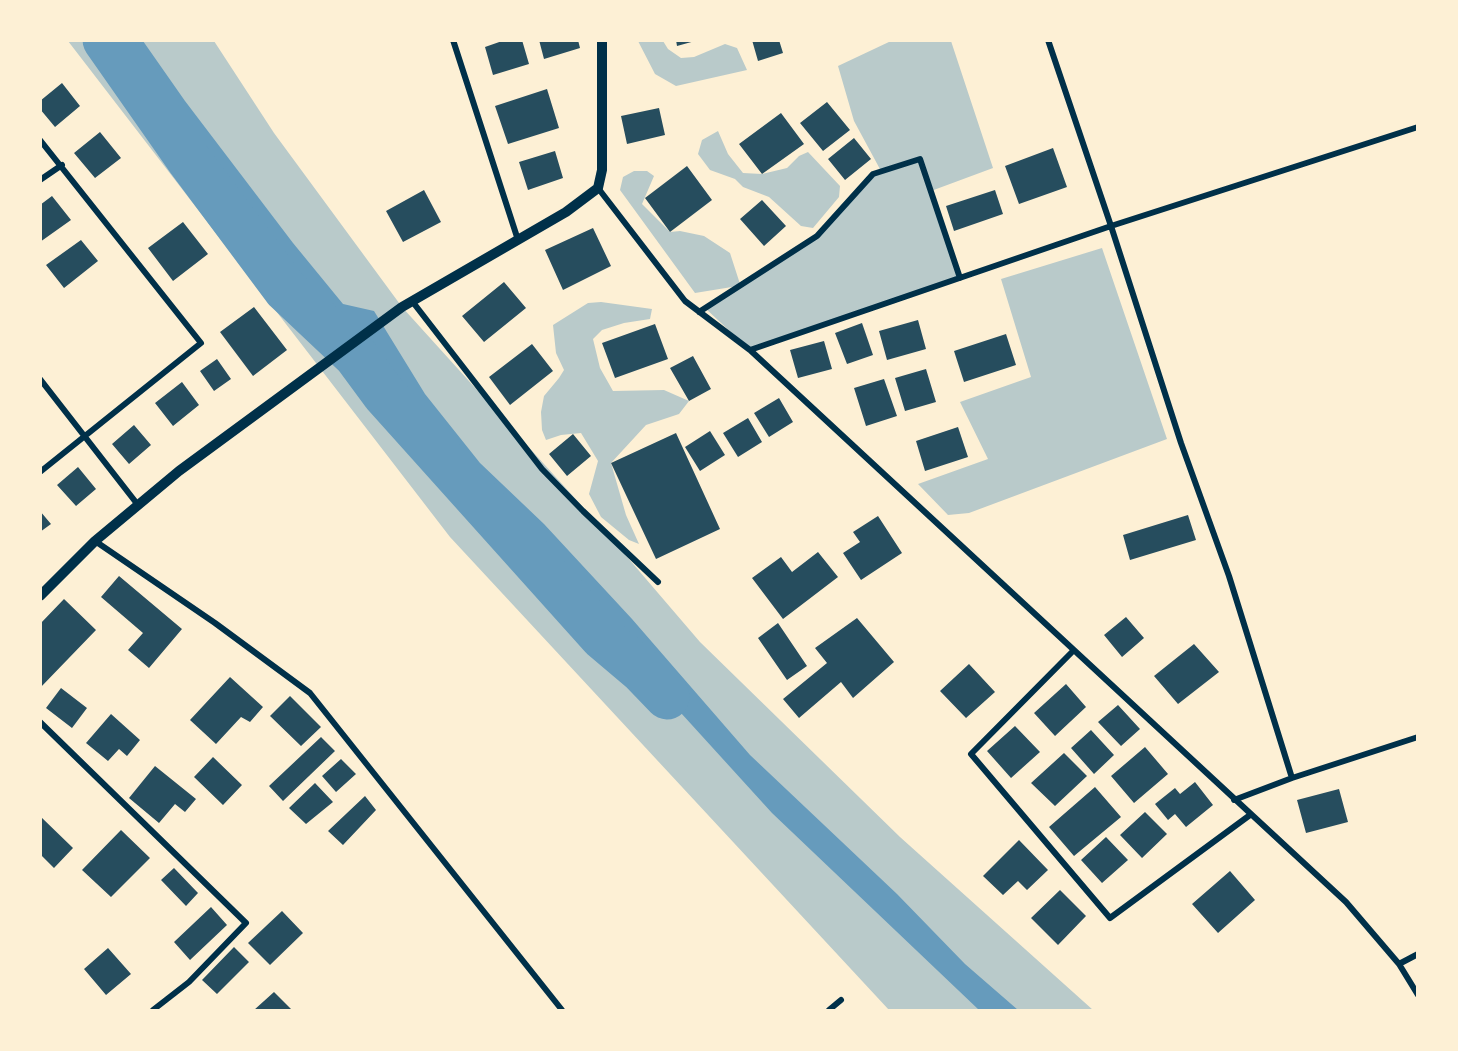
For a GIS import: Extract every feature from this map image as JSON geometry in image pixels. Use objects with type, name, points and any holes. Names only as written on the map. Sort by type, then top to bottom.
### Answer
[{"type":"street","points":[[453,40],[518,240]]},
{"type":"street","points":[[40,596],[95,541],[179,471],[407,304],[566,212],[598,188],[602,170],[602,40]]},
{"type":"street","points":[[1048,40],[1181,444],[1228,576],[1292,778]]},
{"type":"street","points":[[750,351],[1111,226],[1418,127]]},
{"type":"street","points":[[40,140],[201,343],[40,472]]},
{"type":"street","points":[[699,312],[817,236],[873,174],[920,159],[960,279]]},
{"type":"street","points":[[40,180],[62,165]]},
{"type":"street","points":[[598,188],[685,301],[750,351],[1346,902],[1399,964],[1418,995]]},
{"type":"street","points":[[407,304],[542,469],[658,582]]},
{"type":"street","points":[[40,379],[138,505]]},
{"type":"street","points":[[95,541],[310,693],[562,1011]]},
{"type":"street","points":[[1073,651],[971,754],[1110,918],[1250,814]]},
{"type":"street","points":[[40,722],[246,923],[189,982],[153,1011]]},
{"type":"street","points":[[1234,800],[1292,778],[1418,737]]},
{"type":"street","points":[[1399,964],[1418,954]]},
{"type":"street","points":[[829,1011],[841,1000]]},
{"type":"shaded area","points":[[68,41],[214,41],[274,133],[402,307],[610,537],[700,642],[900,837],[1093,1010],[889,1010],[450,537]]},
{"type":"shaded area","points":[[638,41],[663,41],[668,49],[681,58],[694,57],[725,44],[737,48],[747,70],[676,86],[655,74]]},
{"type":"shaded area","points":[[891,41],[951,41],[993,168],[931,191],[960,278],[750,350],[705,308],[738,286],[695,293],[620,190],[623,177],[634,171],[647,171],[654,176],[642,204],[670,232],[680,231],[704,236],[730,253],[740,284],[822,231],[873,174],[881,171],[854,121],[838,66]]},
{"type":"shaded area","points":[[718,131],[728,154],[743,173],[762,174],[787,168],[799,156],[808,152],[840,186],[839,197],[813,228],[801,226],[769,197],[743,187],[735,179],[710,170],[698,154],[702,140]]},
{"type":"shaded area","points":[[1102,248],[1167,439],[969,513],[948,515],[918,484],[988,459],[960,402],[1031,377],[1001,279]]},
{"type":"shaded area","points":[[601,302],[652,309],[650,319],[624,323],[602,330],[593,339],[600,368],[613,391],[664,390],[689,401],[679,414],[646,425],[611,463],[626,515],[639,544],[629,540],[601,517],[589,494],[598,461],[581,433],[561,435],[546,440],[542,430],[541,412],[544,396],[564,370],[556,353],[553,325],[588,303]]},
{"type":"water","points":[[105,41],[143,41],[185,101],[293,243],[343,304],[374,311],[425,394],[480,463],[544,524],[632,619],[750,755],[897,894],[965,964],[1018,1010],[979,1010],[772,813],[661,691],[589,623],[426,441],[348,347],[298,301],[173,138]]},
{"type":"building","points":[[505,40],[522,40],[529,64],[493,75],[485,47]]},
{"type":"building","points":[[539,40],[578,40],[580,48],[544,59]]},
{"type":"building","points":[[676,40],[695,40],[695,41],[677,46]]},
{"type":"building","points":[[752,40],[779,40],[783,53],[758,61]]},
{"type":"building","points":[[62,83],[80,106],[55,127],[40,109],[40,101]]},
{"type":"building","points":[[547,89],[559,128],[508,144],[495,106]]},
{"type":"building","points":[[827,102],[850,130],[823,151],[800,123]]},
{"type":"building","points":[[659,108],[665,135],[627,144],[621,116]]},
{"type":"building","points":[[781,113],[804,144],[762,174],[739,144]]},
{"type":"building","points":[[100,132],[121,158],[95,178],[74,153]]},
{"type":"building","points":[[854,138],[871,159],[845,180],[828,159]]},
{"type":"building","points":[[1053,148],[1067,187],[1019,204],[1005,166]]},
{"type":"building","points":[[555,151],[563,178],[528,190],[519,162]]},
{"type":"building","points":[[687,166],[712,200],[670,232],[645,198]]},
{"type":"building","points":[[424,190],[441,222],[403,242],[386,211]]},
{"type":"building","points":[[995,190],[1003,214],[954,231],[946,206]]},
{"type":"building","points":[[52,196],[71,220],[40,242],[40,205]]},
{"type":"building","points":[[762,200],[786,226],[764,246],[740,219]]},
{"type":"building","points":[[183,222],[208,254],[173,281],[148,248]]},
{"type":"building","points":[[593,228],[611,266],[563,290],[545,250]]},
{"type":"building","points":[[81,240],[98,261],[64,288],[46,265]]},
{"type":"building","points":[[504,282],[526,308],[484,342],[462,316]]},
{"type":"building","points":[[254,307],[287,350],[253,376],[220,332]]},
{"type":"building","points":[[918,320],[926,349],[887,360],[879,331]]},
{"type":"building","points":[[862,323],[873,355],[847,364],[835,333]]},
{"type":"building","points":[[655,324],[668,359],[615,378],[602,343]]},
{"type":"building","points":[[1006,334],[1016,365],[964,382],[954,351]]},
{"type":"building","points":[[824,341],[832,369],[798,378],[790,350]]},
{"type":"building","points":[[532,344],[553,371],[510,405],[489,377]]},
{"type":"building","points":[[693,356],[711,389],[689,401],[670,368]]},
{"type":"building","points":[[217,359],[231,379],[214,391],[200,371]]},
{"type":"building","points":[[926,369],[936,402],[905,411],[895,378]]},
{"type":"building","points":[[884,379],[897,416],[866,426],[854,388]]},
{"type":"building","points":[[182,382],[199,405],[173,426],[155,403]]},
{"type":"building","points":[[779,398],[793,422],[769,437],[754,413]]},
{"type":"building","points":[[748,418],[762,442],[738,457],[723,433]]},
{"type":"building","points":[[134,425],[151,445],[129,464],[112,444]]},
{"type":"building","points":[[958,427],[968,457],[925,471],[916,441]]},
{"type":"building","points":[[710,431],[725,455],[700,471],[685,447]]},
{"type":"building","points":[[676,433],[720,529],[656,559],[611,463]]},
{"type":"building","points":[[573,434],[591,456],[567,476],[549,454]]},
{"type":"building","points":[[78,467],[96,489],[76,506],[57,485]]},
{"type":"building","points":[[40,511],[51,524],[40,532]]},
{"type":"building","points":[[1188,515],[1196,540],[1130,560],[1123,535]]},
{"type":"building","points":[[878,516],[902,553],[861,580],[843,553],[860,542],[853,532]]},
{"type":"building","points":[[818,552],[838,577],[783,619],[752,578],[781,557],[792,572]]},
{"type":"building","points":[[119,576],[182,629],[149,668],[128,650],[143,633],[101,597]]},
{"type":"building","points":[[64,599],[96,630],[40,688],[40,624]]},
{"type":"building","points":[[1126,617],[1144,638],[1122,657],[1104,635]]},
{"type":"building","points":[[857,618],[894,662],[853,698],[841,682],[799,718],[783,699],[827,663],[815,648]]},
{"type":"building","points":[[778,623],[807,666],[787,680],[758,638]]},
{"type":"building","points":[[1194,644],[1219,672],[1178,704],[1154,676]]},
{"type":"building","points":[[969,664],[995,692],[966,718],[940,691]]},
{"type":"building","points":[[230,677],[263,707],[250,722],[241,717],[216,744],[190,720]]},
{"type":"building","points":[[1066,684],[1086,707],[1055,736],[1034,713]]},
{"type":"building","points":[[61,688],[87,708],[72,728],[46,708]]},
{"type":"building","points":[[290,696],[321,727],[301,746],[270,716]]},
{"type":"building","points":[[1118,705],[1140,729],[1121,746],[1098,722]]},
{"type":"building","points":[[111,714],[140,740],[127,756],[119,749],[108,761],[86,743]]},
{"type":"building","points":[[1015,726],[1040,752],[1011,778],[987,751]]},
{"type":"building","points":[[1091,730],[1114,755],[1094,774],[1071,748]]},
{"type":"building","points":[[321,737],[335,751],[283,801],[269,786]]},
{"type":"building","points":[[1145,747],[1168,774],[1134,803],[1111,776]]},
{"type":"building","points":[[1064,753],[1087,776],[1055,806],[1031,783]]},
{"type":"building","points":[[213,757],[242,785],[223,805],[194,777]]},
{"type":"building","points":[[341,759],[356,774],[336,792],[322,776]]},
{"type":"building","points":[[155,766],[196,799],[185,812],[175,804],[159,823],[129,798]]},
{"type":"building","points":[[1195,782],[1213,805],[1186,827],[1175,814],[1168,820],[1155,804],[1175,788],[1180,794]]},
{"type":"building","points":[[315,783],[333,802],[306,824],[289,808]]},
{"type":"building","points":[[1095,787],[1121,817],[1074,856],[1049,827]]},
{"type":"building","points":[[1339,789],[1348,822],[1306,833],[1297,800]]},
{"type":"building","points":[[365,796],[376,810],[343,845],[328,831]]},
{"type":"building","points":[[1145,812],[1167,834],[1142,858],[1120,835]]},
{"type":"building","points":[[40,816],[73,848],[54,868],[40,854]]},
{"type":"building","points":[[121,830],[150,858],[111,897],[82,870]]},
{"type":"building","points":[[1106,837],[1128,860],[1102,883],[1081,860]]},
{"type":"building","points":[[1019,840],[1048,870],[1027,890],[1018,881],[1003,895],[983,876]]},
{"type":"building","points":[[174,868],[198,893],[186,906],[161,880]]},
{"type":"building","points":[[1230,871],[1255,900],[1218,933],[1192,904]]},
{"type":"building","points":[[1060,890],[1086,916],[1058,945],[1031,918]]},
{"type":"building","points":[[211,907],[227,925],[190,960],[174,942]]},
{"type":"building","points":[[282,911],[303,933],[270,965],[248,943]]},
{"type":"building","points":[[234,947],[249,962],[217,994],[202,980]]},
{"type":"building","points":[[108,948],[131,974],[106,995],[84,969]]},
{"type":"building","points":[[274,992],[292,1010],[254,1010]]},
{"type":"waterway","points":[[105,40],[189,160],[286,290],[356,356],[384,394],[602,637],[641,670],[667,697]]}]
